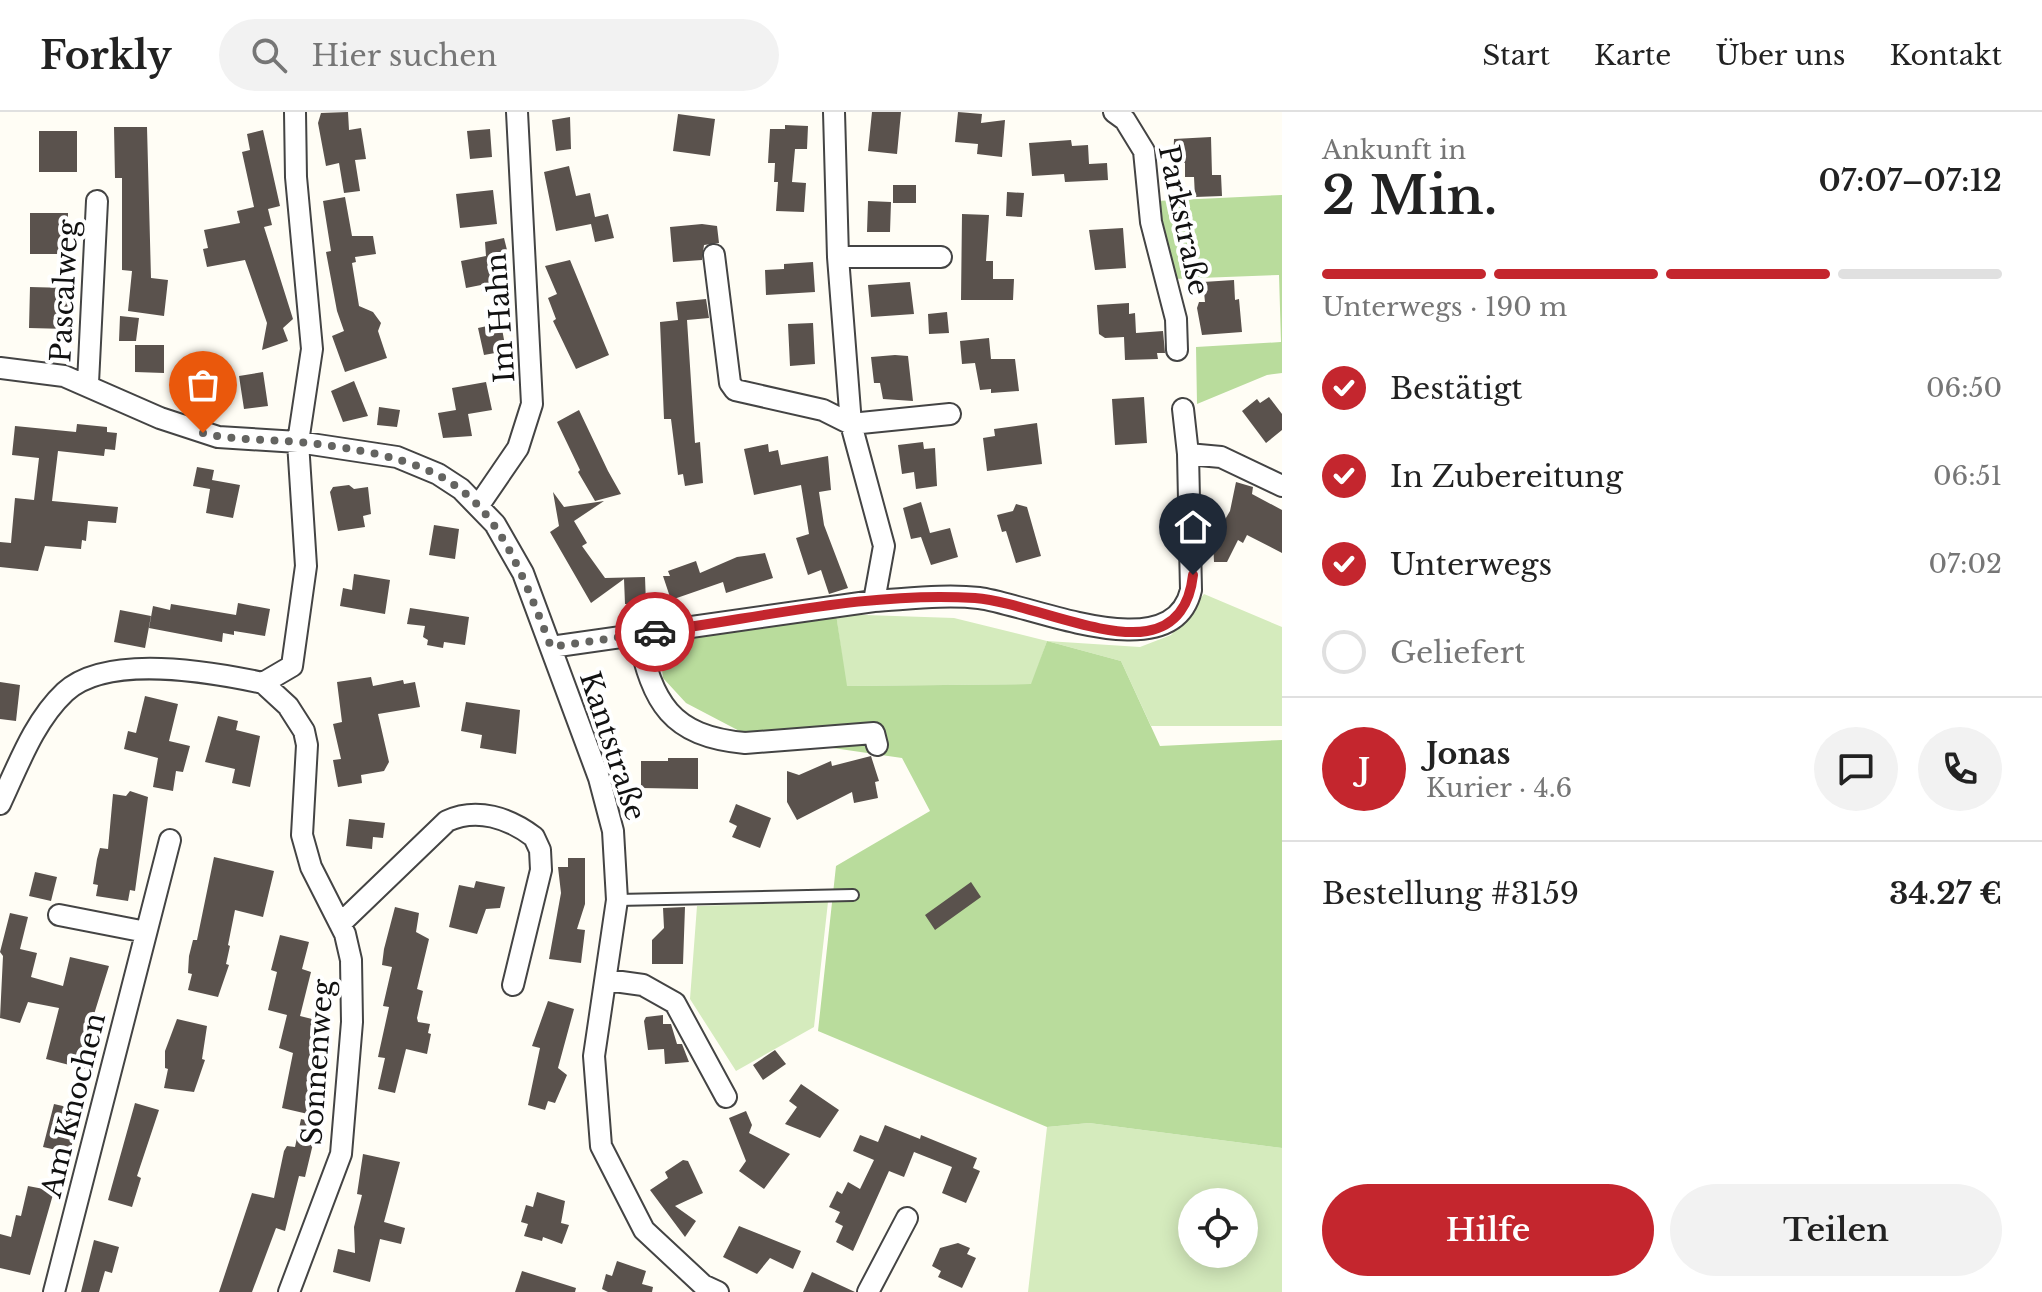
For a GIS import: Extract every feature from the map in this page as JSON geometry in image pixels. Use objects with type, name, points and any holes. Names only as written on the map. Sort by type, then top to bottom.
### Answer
[{"type":"street","points":[[0,804],[45,718],[65,692],[93,675],[132,669],[263,683],[292,666],[306,566],[298,442],[312,349],[296,177],[295,112]]},
{"type":"street","name":"Im Hahn","points":[[479,505],[518,448],[532,404],[517,112]]},
{"type":"street","points":[[834,112],[838,257],[851,424],[884,546],[874,601]]},
{"type":"street","name":"Parkstraße","points":[[1114,112],[1125,120],[1144,151],[1151,222],[1176,319],[1177,350]]},
{"type":"street","name":"Pascalweg","points":[[88,383],[97,201]]},
{"type":"street","points":[[714,255],[730,383],[735,390],[823,410],[851,424],[950,414]]},
{"type":"street","points":[[838,257],[941,257]]},
{"type":"street","name":"Kantstraße","points":[[0,368],[43,370],[88,383],[188,429],[218,437],[298,442],[382,453],[418,464],[461,489],[495,524],[523,573],[599,778],[613,831],[617,900],[594,1056],[601,1146],[644,1230],[706,1290]]},
{"type":"street","points":[[551,647],[874,601],[978,598],[1137,632],[1162,626],[1183,609],[1191,590],[1188,454],[1183,409]]},
{"type":"street","points":[[1188,454],[1221,457],[1282,486]]},
{"type":"street","points":[[638,635],[654,693],[662,707],[687,729],[724,741],[745,743],[874,733],[877,745]]},
{"type":"street","name":"Sonnenweg","points":[[263,683],[288,706],[304,731],[307,745],[302,835],[311,867],[349,947],[352,1000],[341,1154],[289,1292]]},
{"type":"street","points":[[340,924],[447,821],[468,814],[502,820],[534,837],[541,860],[513,985]]},
{"type":"street","name":"Am Knochen","points":[[54,1292],[170,840]]},
{"type":"street","points":[[59,915],[146,932]]},
{"type":"street","points":[[607,980],[643,985],[675,1003],[726,1097]]},
{"type":"street","points":[[868,1292],[907,1218]]},
{"type":"lane","points":[[617,900],[853,895]]},
{"type":"green space","points":[[1282,195],[1282,373],[1267,375],[1197,404],[1196,347],[1281,342],[1279,275],[1173,279],[1156,201]]},
{"type":"green space","points":[[1204,594],[1282,627],[1282,726],[1151,726],[1121,661],[1047,641],[1140,647],[1171,635]]},
{"type":"green space","points":[[836,614],[954,618],[1047,641],[1032,684],[846,686]]},
{"type":"green space","points":[[836,614],[847,686],[1031,684],[1047,641],[1121,661],[1160,746],[1282,740],[1282,1148],[1089,1123],[1047,1127],[818,1031],[836,866],[930,811],[902,758],[749,736],[686,703],[663,678],[659,643]]},
{"type":"green space","points":[[828,902],[814,1027],[736,1071],[690,999],[697,906]]},
{"type":"green space","points":[[1089,1123],[1282,1148],[1282,1292],[1028,1292],[1047,1127]]},
{"type":"building","points":[[348,112],[349,130],[361,128],[366,159],[355,160],[360,191],[344,193],[339,163],[326,166],[318,123],[321,113]]},
{"type":"building","points":[[872,112],[901,112],[897,154],[868,151]]},
{"type":"building","points":[[958,112],[982,114],[981,123],[1005,120],[1002,157],[977,154],[978,144],[955,142]]},
{"type":"building","points":[[678,114],[715,119],[710,156],[673,151]]},
{"type":"building","points":[[570,117],[571,149],[556,151],[552,120]]},
{"type":"building","points":[[785,125],[808,126],[807,149],[795,149],[792,182],[806,183],[804,212],[776,211],[778,182],[774,182],[775,163],[768,163],[770,129],[785,129]]},
{"type":"building","points":[[114,127],[147,127],[151,278],[168,280],[164,316],[128,311],[132,271],[122,270],[122,178],[115,178]]},
{"type":"building","points":[[490,129],[492,157],[470,159],[467,131]]},
{"type":"building","points":[[263,130],[280,206],[268,209],[272,225],[264,227],[293,319],[283,328],[288,341],[262,350],[267,323],[245,260],[207,267],[203,249],[208,248],[204,230],[240,223],[237,211],[254,207],[242,152],[250,150],[247,134]]},
{"type":"building","points":[[39,131],[77,131],[77,172],[39,172]]},
{"type":"building","points":[[1211,137],[1212,175],[1221,175],[1222,196],[1195,197],[1194,177],[1185,177],[1185,163],[1173,163],[1174,139]]},
{"type":"building","points":[[1071,140],[1072,146],[1088,145],[1089,164],[1107,163],[1108,180],[1065,182],[1064,174],[1032,176],[1029,143]]},
{"type":"building","points":[[569,166],[576,196],[590,193],[595,217],[608,214],[614,238],[595,242],[591,224],[556,231],[544,172]]},
{"type":"building","points":[[893,185],[916,185],[916,203],[893,203]]},
{"type":"building","points":[[493,190],[497,224],[460,228],[456,194]]},
{"type":"building","points":[[1007,192],[1024,193],[1022,217],[1006,216]]},
{"type":"building","points":[[345,197],[352,236],[373,236],[376,254],[355,257],[356,262],[352,263],[359,306],[373,312],[381,323],[378,331],[387,358],[345,372],[332,336],[344,331],[326,252],[331,251],[323,201]]},
{"type":"building","points":[[868,201],[891,202],[890,232],[867,232]]},
{"type":"building","points":[[30,213],[68,213],[68,254],[30,254]]},
{"type":"building","points":[[962,214],[989,215],[986,261],[993,261],[993,279],[1014,279],[1013,300],[961,300]]},
{"type":"building","points":[[717,226],[719,243],[704,245],[702,260],[673,262],[670,227]]},
{"type":"building","points":[[1123,228],[1126,268],[1095,270],[1089,230]]},
{"type":"building","points":[[504,238],[508,254],[498,256],[504,287],[482,291],[481,285],[466,288],[461,261],[486,256],[485,242]]},
{"type":"building","points":[[570,260],[609,355],[576,369],[553,321],[556,319],[548,298],[557,294],[545,266]]},
{"type":"building","points":[[813,262],[815,292],[766,295],[765,270],[784,269],[784,264]]},
{"type":"building","points":[[1234,280],[1242,332],[1202,335],[1197,308],[1199,302],[1205,302],[1203,282]]},
{"type":"building","points":[[910,282],[914,314],[871,317],[868,285]]},
{"type":"building","points":[[30,287],[68,288],[67,329],[29,328]]},
{"type":"building","points":[[706,299],[709,318],[687,320],[695,443],[700,442],[703,483],[685,486],[683,474],[678,475],[671,419],[664,419],[660,322],[678,320],[676,302]]},
{"type":"building","points":[[1129,303],[1129,314],[1135,313],[1136,333],[1163,331],[1165,353],[1157,353],[1158,359],[1125,360],[1124,337],[1105,338],[1099,334],[1097,305]]},
{"type":"building","points":[[947,312],[949,333],[929,334],[928,314]]},
{"type":"building","points":[[120,316],[139,318],[136,341],[119,341]]},
{"type":"building","points":[[501,323],[506,351],[484,355],[478,328]]},
{"type":"building","points":[[813,323],[815,364],[790,366],[788,324]]},
{"type":"building","points":[[989,338],[991,359],[1015,359],[1019,391],[991,393],[991,389],[980,390],[975,363],[962,364],[960,341]]},
{"type":"building","points":[[135,345],[164,345],[164,373],[135,372]]},
{"type":"building","points":[[908,356],[913,401],[883,399],[880,383],[874,383],[871,357]]},
{"type":"building","points":[[263,372],[268,406],[244,409],[239,376]]},
{"type":"building","points":[[354,381],[368,416],[343,422],[331,391]]},
{"type":"building","points":[[486,382],[492,410],[468,414],[472,436],[443,438],[438,413],[456,410],[452,388]]},
{"type":"building","points":[[1144,397],[1147,443],[1115,445],[1112,399]]},
{"type":"building","points":[[1269,397],[1282,414],[1282,430],[1266,443],[1242,411],[1257,399],[1260,403]]},
{"type":"building","points":[[379,407],[400,410],[397,427],[377,425]]},
{"type":"building","points":[[579,410],[621,494],[595,501],[578,472],[580,470],[557,422]]},
{"type":"building","points":[[1037,423],[1042,464],[987,471],[983,438],[995,436],[994,429]]},
{"type":"building","points":[[77,424],[107,427],[107,432],[117,433],[115,450],[105,449],[104,456],[58,451],[52,501],[118,507],[116,523],[88,521],[86,541],[82,540],[81,549],[45,546],[38,571],[0,567],[0,542],[11,543],[15,498],[34,500],[39,458],[12,455],[15,426],[76,432]]},
{"type":"building","points":[[923,442],[924,449],[935,448],[937,486],[916,489],[914,472],[902,474],[898,445]]},
{"type":"building","points":[[768,444],[769,452],[778,450],[781,465],[828,456],[831,490],[819,492],[824,525],[848,588],[829,594],[821,570],[808,575],[796,538],[809,534],[801,485],[754,495],[744,449]]},
{"type":"building","points":[[197,467],[214,470],[212,480],[240,485],[233,518],[206,513],[210,489],[193,486]]},
{"type":"building","points":[[1236,482],[1253,487],[1252,494],[1282,510],[1282,553],[1247,535],[1243,543],[1238,540],[1227,562],[1214,562],[1213,540],[1230,511]]},
{"type":"building","points":[[349,485],[354,489],[368,487],[371,514],[363,516],[365,527],[338,531],[330,492],[333,487]]},
{"type":"building","points":[[553,492],[564,507],[604,501],[574,521],[587,543],[582,546],[605,578],[645,577],[646,604],[625,604],[624,579],[591,603],[550,532],[559,526]]},
{"type":"building","points":[[921,502],[930,533],[950,528],[958,557],[931,565],[921,537],[911,539],[903,508]]},
{"type":"building","points":[[1016,504],[1027,507],[1041,556],[1016,563],[1006,531],[1002,532],[997,515],[1013,511]]},
{"type":"building","points":[[434,525],[459,529],[455,559],[429,555]]},
{"type":"building","points":[[765,553],[773,578],[726,593],[723,582],[671,600],[663,576],[670,576],[668,571],[696,561],[700,573],[737,557]]},
{"type":"building","points":[[354,574],[390,580],[385,614],[340,606],[343,588],[352,590]]},
{"type":"building","points":[[238,603],[270,609],[265,636],[234,631],[234,635],[223,633],[222,642],[149,628],[153,606],[170,610],[171,604],[236,615]]},
{"type":"building","points":[[410,608],[469,617],[465,645],[444,642],[443,648],[427,645],[428,640],[423,637],[425,626],[407,624]]},
{"type":"building","points":[[120,610],[151,616],[145,648],[114,642]]},
{"type":"building","points":[[371,677],[373,686],[403,680],[404,684],[415,682],[420,707],[378,714],[389,762],[384,771],[361,775],[362,783],[338,787],[333,760],[341,759],[333,724],[342,722],[337,682]]},
{"type":"building","points":[[0,682],[20,685],[16,721],[0,719]]},
{"type":"building","points":[[145,696],[178,704],[169,741],[190,746],[183,772],[176,771],[173,791],[153,787],[158,758],[124,749],[128,731],[136,733]]},
{"type":"building","points":[[466,702],[520,710],[516,754],[480,748],[482,735],[461,731]]},
{"type":"building","points":[[218,716],[238,721],[236,730],[260,736],[250,787],[232,783],[235,769],[205,762]]},
{"type":"building","points":[[871,756],[879,781],[875,782],[878,798],[854,803],[852,792],[797,820],[787,802],[787,771],[799,775],[831,761],[832,766]]},
{"type":"building","points":[[668,758],[698,758],[698,789],[641,788],[641,761],[668,761]]},
{"type":"building","points":[[130,791],[148,797],[135,891],[130,890],[128,901],[96,896],[98,885],[93,884],[97,859],[100,848],[108,849],[113,794],[126,796]]},
{"type":"building","points":[[736,804],[771,818],[760,848],[732,837],[737,826],[729,822]]},
{"type":"building","points":[[349,819],[385,823],[383,838],[373,837],[372,849],[346,846]]},
{"type":"building","points":[[214,857],[274,871],[263,917],[235,910],[228,945],[226,964],[229,965],[218,997],[188,990],[192,974],[188,973],[189,956],[193,940],[197,940]]},
{"type":"building","points":[[568,858],[585,858],[585,904],[577,929],[585,930],[581,963],[549,959],[561,893],[558,867],[568,867]]},
{"type":"building","points":[[35,872],[57,877],[51,901],[29,896]]},
{"type":"building","points":[[476,881],[505,887],[500,908],[486,909],[477,934],[449,927],[459,885],[474,888]]},
{"type":"building","points":[[971,882],[981,897],[935,930],[925,915]]},
{"type":"building","points":[[395,907],[419,913],[416,932],[429,939],[417,989],[423,991],[417,1018],[418,1022],[430,1024],[428,1033],[431,1034],[427,1054],[406,1049],[395,1093],[378,1089],[385,1058],[378,1057],[389,1007],[383,1006],[392,967],[382,965]]},
{"type":"building","points":[[685,907],[683,964],[652,964],[652,940],[664,928],[663,908]]},
{"type":"building","points":[[10,913],[28,917],[20,949],[37,953],[31,977],[63,986],[70,957],[109,966],[87,1037],[90,1037],[91,1047],[85,1069],[46,1059],[59,1008],[28,1002],[20,1023],[0,1018],[3,956],[0,952]]},
{"type":"building","points":[[280,935],[309,942],[302,969],[311,972],[300,1016],[324,1022],[310,1076],[317,1077],[308,1114],[282,1108],[293,1053],[279,1048],[287,1015],[268,1010],[277,972],[271,970]]},
{"type":"building","points":[[548,1001],[574,1009],[558,1068],[567,1075],[555,1103],[548,1101],[545,1110],[528,1105],[540,1048],[532,1046]]},
{"type":"building","points":[[663,1015],[663,1024],[671,1024],[677,1044],[682,1044],[689,1062],[665,1064],[664,1049],[648,1050],[644,1021],[646,1017]]},
{"type":"building","points":[[177,1019],[207,1026],[202,1059],[205,1060],[194,1092],[164,1088],[168,1069],[165,1068],[165,1051]]},
{"type":"building","points":[[775,1050],[786,1064],[763,1080],[753,1065]]},
{"type":"building","points":[[801,1084],[839,1110],[820,1138],[785,1124],[797,1107],[789,1101]]},
{"type":"building","points":[[135,1103],[159,1110],[137,1176],[141,1178],[132,1207],[108,1200]]},
{"type":"building","points":[[54,1104],[80,1110],[70,1153],[43,1147]]},
{"type":"building","points":[[746,1111],[752,1125],[749,1133],[790,1154],[764,1189],[739,1171],[746,1161],[729,1118]]},
{"type":"building","points":[[301,1119],[318,1123],[305,1177],[299,1176],[285,1231],[276,1228],[252,1292],[219,1292],[252,1193],[274,1198],[284,1151],[287,1146],[295,1147]]},
{"type":"building","points":[[885,1125],[920,1139],[921,1135],[977,1158],[973,1168],[980,1171],[966,1203],[942,1193],[952,1167],[914,1152],[904,1177],[889,1171],[853,1251],[836,1242],[843,1226],[835,1222],[840,1212],[829,1207],[837,1191],[842,1194],[848,1182],[860,1189],[874,1160],[853,1151],[860,1135],[878,1142]]},
{"type":"building","points":[[363,1154],[400,1162],[384,1222],[405,1228],[401,1244],[380,1239],[370,1282],[333,1272],[338,1249],[355,1253],[354,1227],[362,1195],[357,1194]]},
{"type":"building","points":[[683,1160],[688,1161],[703,1193],[675,1206],[696,1221],[685,1237],[650,1190],[668,1178],[665,1172]]},
{"type":"building","points":[[28,1186],[54,1191],[30,1275],[0,1268],[0,1234],[11,1237],[16,1215],[21,1216]]},
{"type":"building","points":[[537,1192],[565,1201],[561,1223],[569,1225],[562,1244],[543,1237],[542,1241],[524,1236],[528,1224],[521,1222],[526,1205],[533,1207]]},
{"type":"building","points":[[739,1226],[801,1251],[793,1269],[770,1258],[757,1274],[723,1257]]},
{"type":"building","points":[[94,1240],[119,1247],[112,1273],[105,1271],[99,1292],[81,1292]]},
{"type":"building","points":[[958,1243],[970,1248],[967,1254],[976,1258],[962,1288],[938,1277],[941,1271],[932,1266],[940,1248]]},
{"type":"building","points":[[617,1261],[646,1271],[642,1284],[653,1287],[652,1292],[608,1292],[602,1289],[606,1274],[612,1276]]},
{"type":"building","points":[[522,1271],[576,1288],[575,1292],[515,1292]]},
{"type":"building","points":[[812,1272],[855,1292],[803,1292]]},
{"type":"way so far","points":[[203,433],[382,453],[418,464],[461,489],[495,524],[523,573],[551,647],[655,632]]},
{"type":"route","points":[[655,632],[874,601],[948,598],[978,598],[1111,628],[1149,631],[1173,620],[1183,609],[1189,599],[1193,575]]}]
